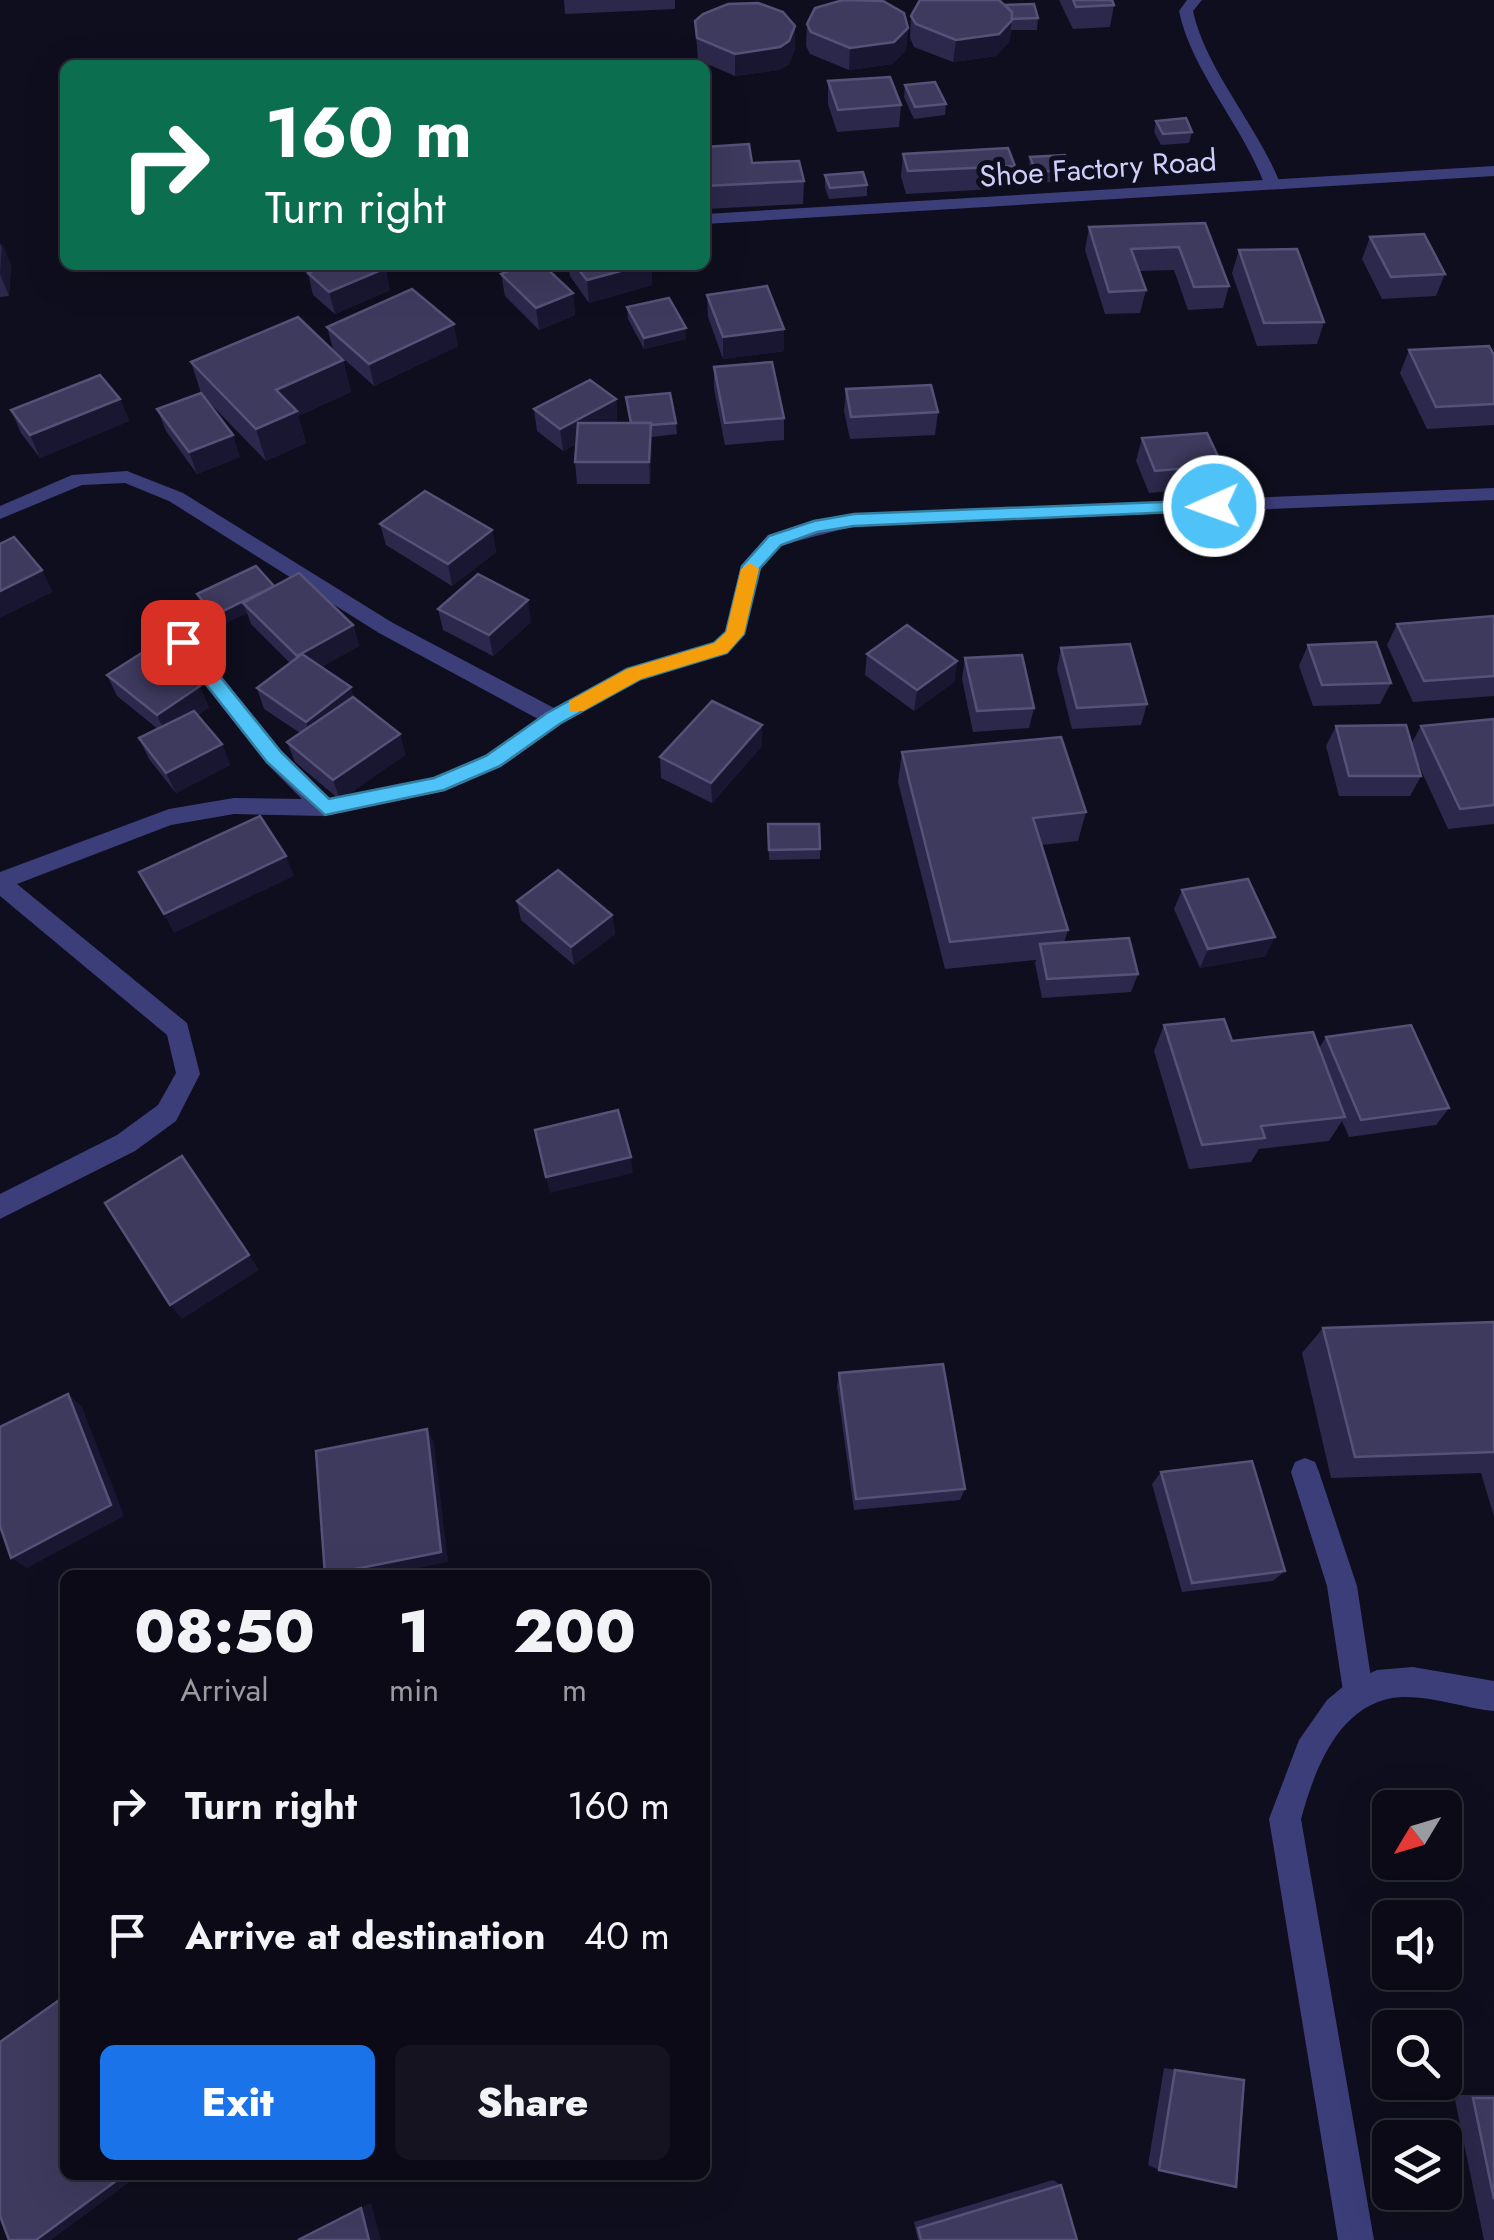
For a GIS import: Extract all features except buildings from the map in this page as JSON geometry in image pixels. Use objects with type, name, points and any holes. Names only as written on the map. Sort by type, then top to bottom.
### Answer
[{"type":"street","points":[[1195,0],[1186,11],[1192,35],[1257,144],[1272,183]]},
{"type":"street","name":"Shoe Factory Road","points":[[710,219],[1494,171]]},
{"type":"street","points":[[0,513],[79,479],[127,477],[176,496],[386,628],[554,718]]},
{"type":"street","points":[[0,1207],[126,1143],[167,1112],[188,1074],[178,1030],[0,882],[169,817],[234,806],[325,808],[437,785],[493,761],[554,718],[634,674],[720,648],[734,634],[751,566],[775,540],[814,527],[854,520],[1494,494]]},
{"type":"street","points":[[160,614],[274,757],[325,808]]},
{"type":"street","points":[[1305,1472],[1342,1586],[1358,1691]]},
{"type":"street","points":[[1356,2240],[1285,1819],[1296,1772],[1317,1737],[1358,1691],[1402,1682],[1460,1694],[1494,1696]]},
{"type":"slow traffic","points":[[576,706],[634,674],[720,648],[734,634],[750,569]]},
{"type":"route","points":[[183,642],[274,757],[325,808],[437,785],[493,761],[554,718],[634,674],[720,648],[734,634],[751,566],[775,540],[814,527],[854,520],[1214,506]]}]
